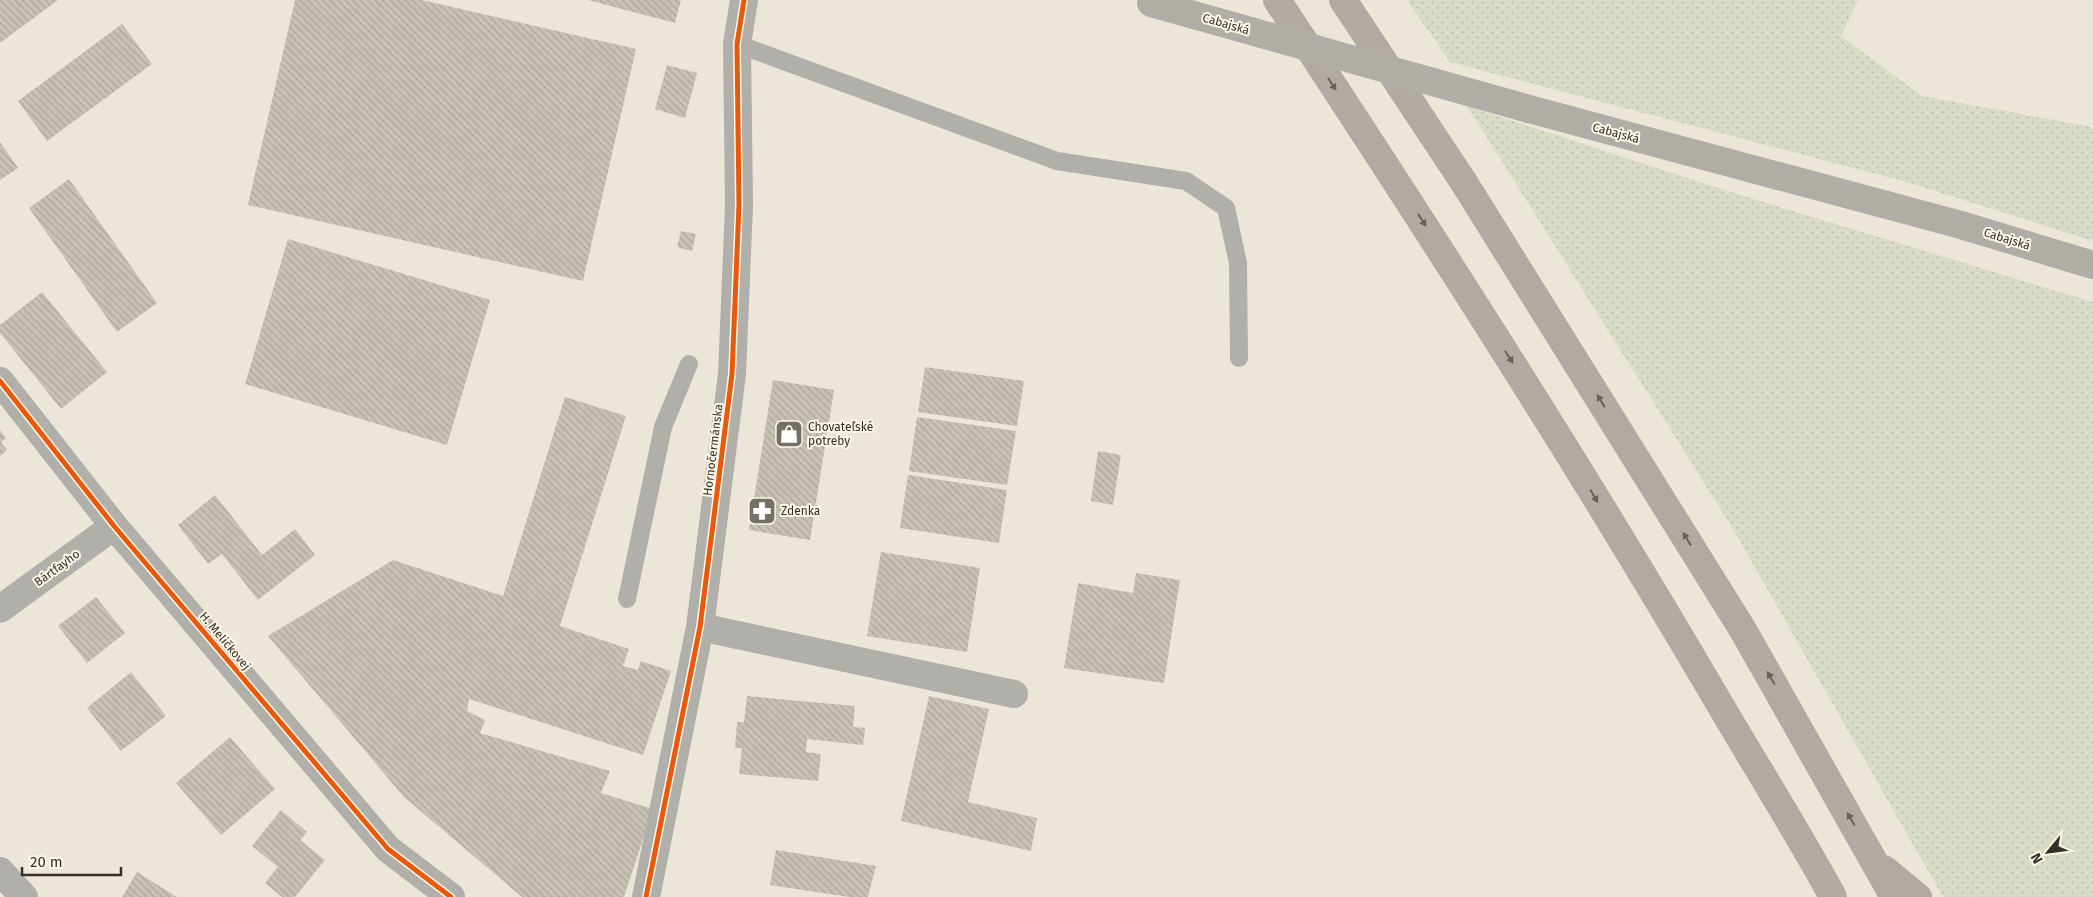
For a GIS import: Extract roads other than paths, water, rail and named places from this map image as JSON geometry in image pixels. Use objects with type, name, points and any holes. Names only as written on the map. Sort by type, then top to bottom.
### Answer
[{"type":"highway","points":[[1276,0],[1412,205],[1541,407],[1689,651],[1833,897]]},
{"type":"highway","points":[[1343,0],[1468,190],[1743,630],[1894,897]]},
{"type":"highway","points":[[1875,861],[1918,897]]},
{"type":"main road","name":"Cabajská","points":[[1145,2],[1529,109],[1961,225],[2093,265]]},
{"type":"street","name":"Hornočermánska","points":[[646,897],[700,627],[732,374],[739,205],[737,44],[744,0]]},
{"type":"street","name":"H. Meličkovej","points":[[0,381],[114,526],[388,849],[451,897]]},
{"type":"street","name":"Bártfayho","points":[[0,610],[114,526]]},
{"type":"street","points":[[700,627],[1014,694]]},
{"type":"street","points":[[0,871],[24,897]]},
{"type":"lane","points":[[737,44],[1057,160],[1186,181],[1226,208],[1238,263],[1238,358]]},
{"type":"lane","points":[[627,599],[663,427],[689,364]]},
{"type":"place","name":"Chovateľské potreby","points":[[789,434]]},
{"type":"place","name":"Zdenka","points":[[762,511]]}]
